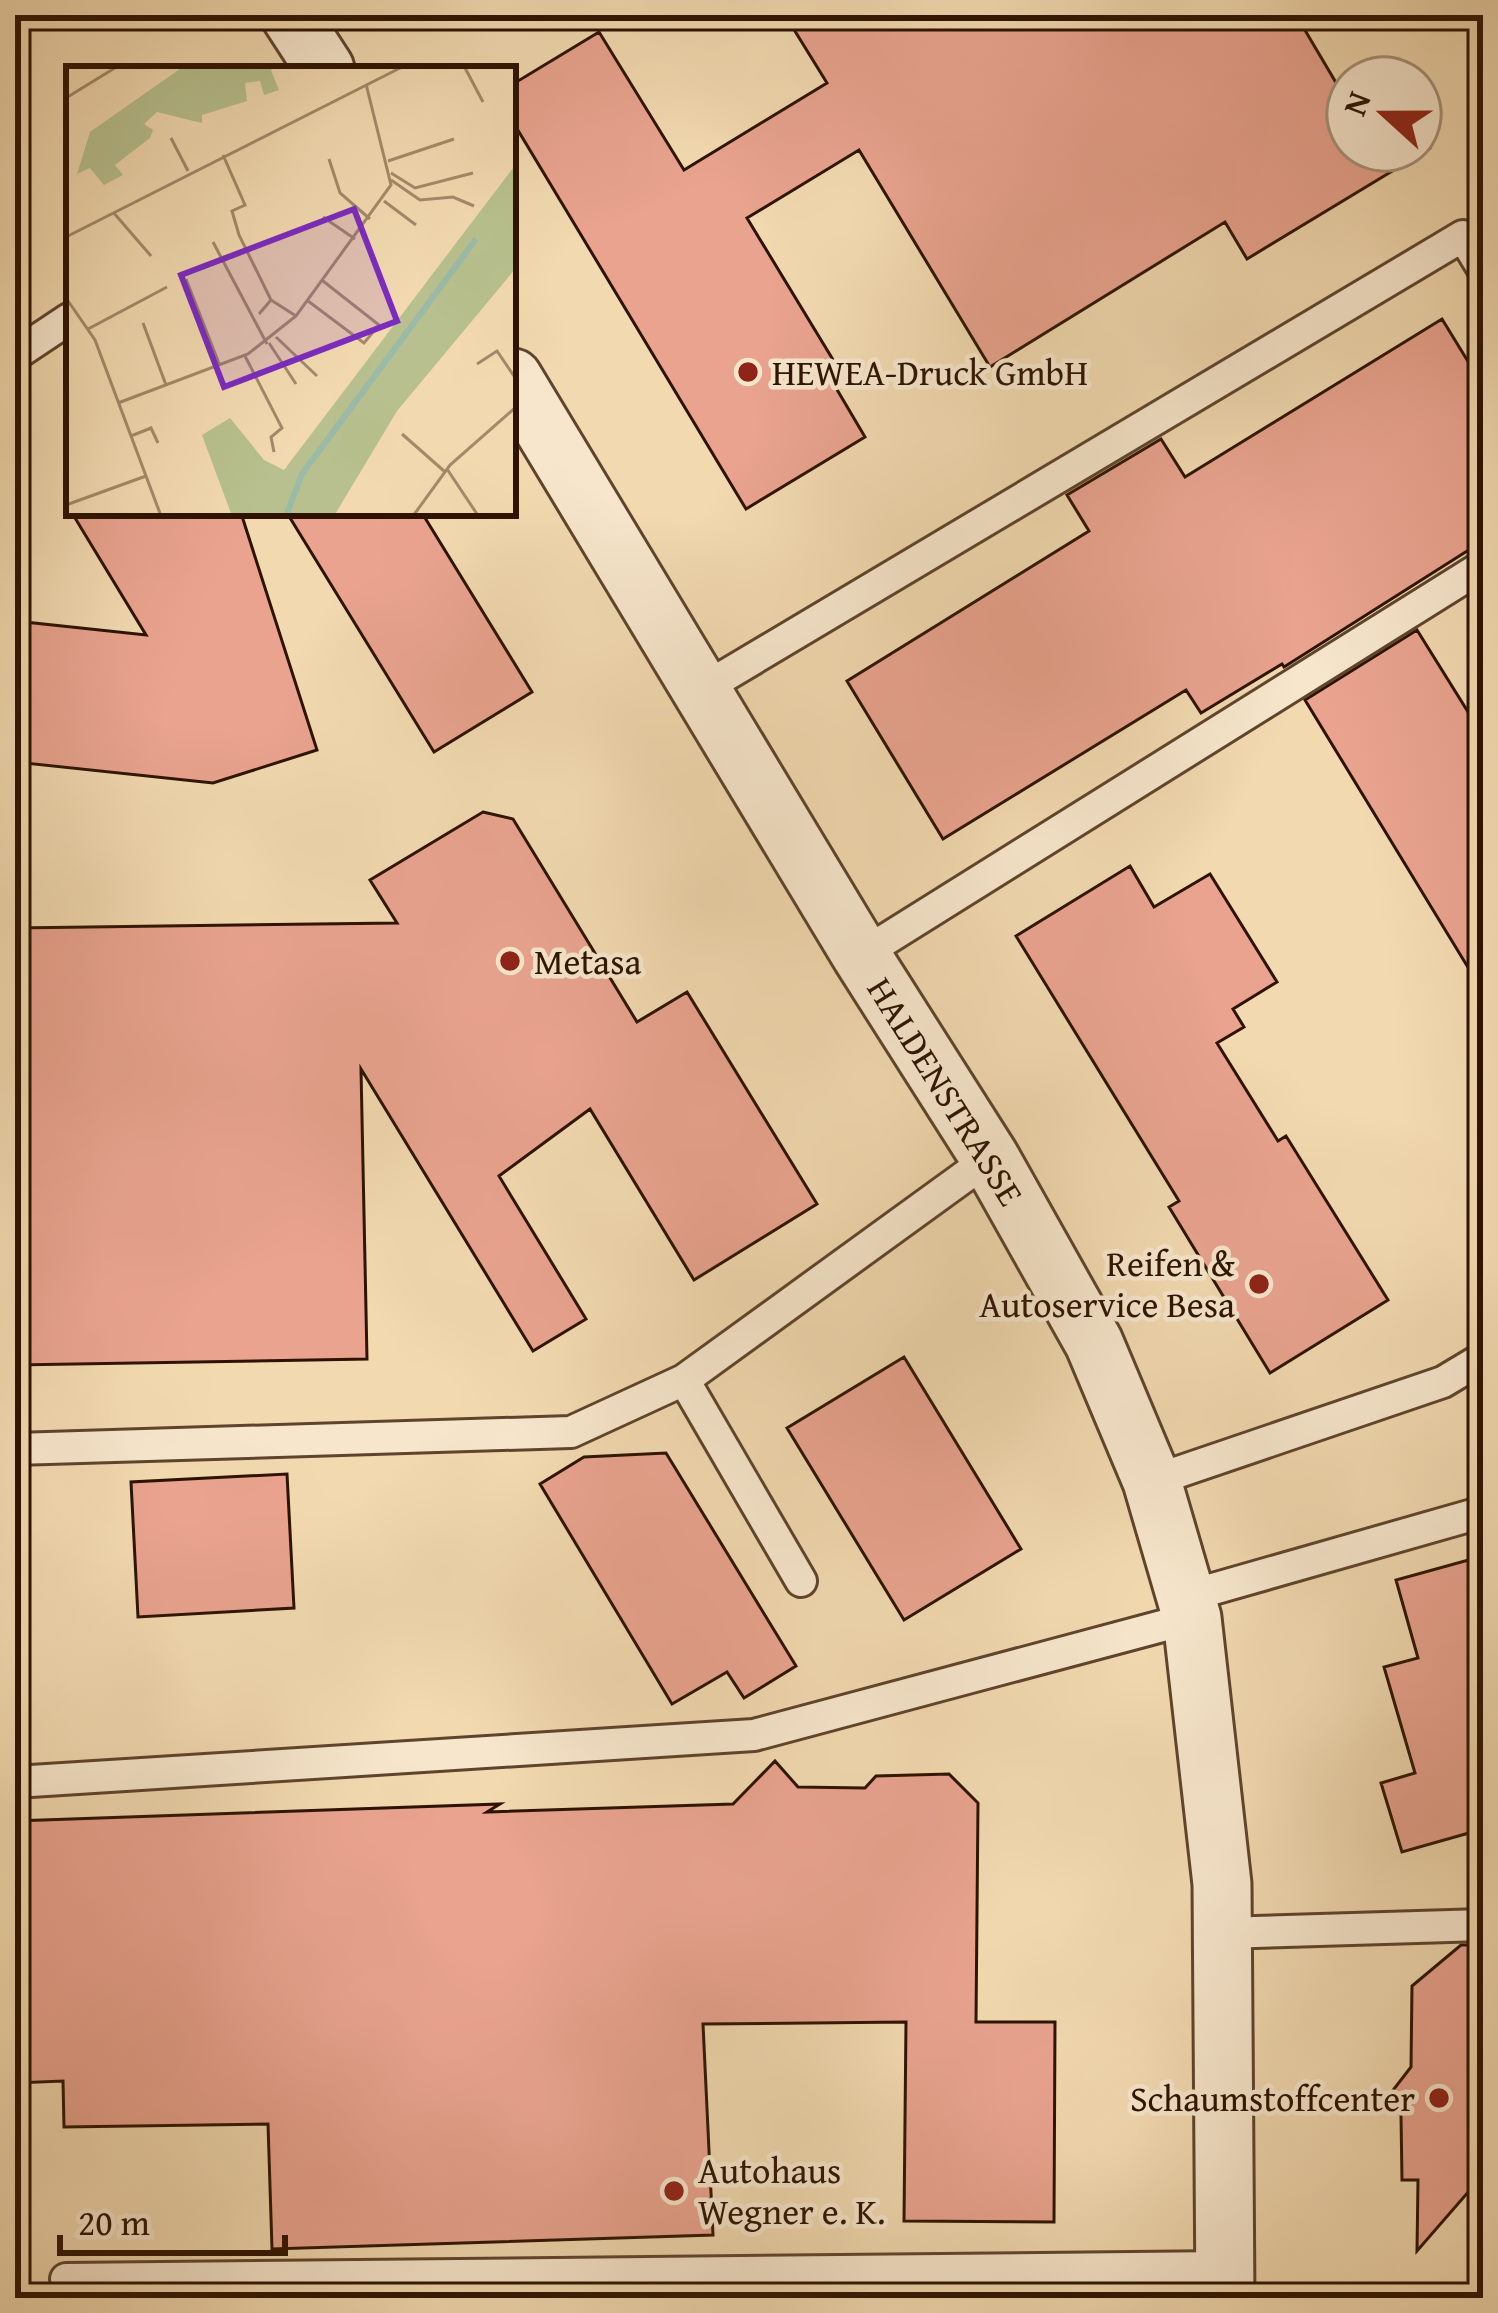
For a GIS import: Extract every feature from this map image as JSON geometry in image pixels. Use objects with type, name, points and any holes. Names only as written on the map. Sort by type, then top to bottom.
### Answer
[{"type":"street","points":[[290,15],[323,66]]},
{"type":"street","name":"HALDENSTRASSE","points":[[516,383],[861,955],[990,1158],[1094,1343],[1152,1481],[1189,1608],[1222,1883],[1225,2283]]},
{"type":"lane","points":[[701,690],[1463,236],[1483,269]]},
{"type":"lane","points":[[15,355],[66,321]]},
{"type":"lane","points":[[861,955],[1483,566]]},
{"type":"lane","points":[[15,1449],[571,1432],[684,1380],[990,1158]]},
{"type":"lane","points":[[1152,1481],[1443,1382],[1483,1358]]},
{"type":"lane","points":[[684,1380],[801,1581]]},
{"type":"lane","points":[[15,1782],[754,1735],[1189,1608],[1483,1512]]},
{"type":"lane","points":[[1222,1933],[1483,1925]]},
{"type":"lane","points":[[66,2279],[1225,2283]]},
{"type":"building","points":[[785,15],[1296,15],[1324,62],[1324,174],[1387,174],[1247,259],[1225,222],[990,367],[859,150],[747,218],[838,368],[829,376],[865,437],[746,509],[516,127],[516,82],[599,32],[684,170],[827,83]]},
{"type":"building","points":[[1442,319],[1483,386],[1483,541],[1284,667],[1201,713],[1186,690],[943,839],[847,681],[1089,531],[1067,495],[1161,439],[1185,477]]},
{"type":"building","points":[[74,516],[242,516],[317,750],[213,783],[15,762],[15,621],[146,635]]},
{"type":"building","points":[[289,516],[424,516],[532,692],[434,752]]},
{"type":"building","points":[[1417,630],[1483,736],[1483,992],[1305,700]]},
{"type":"building","points":[[483,812],[513,819],[637,1022],[687,992],[817,1204],[694,1280],[590,1109],[499,1176],[586,1319],[533,1351],[361,1069],[367,1359],[15,1365],[15,928],[397,923],[370,880]]},
{"type":"building","points":[[1130,866],[1154,907],[1210,874],[1277,982],[1233,1009],[1244,1027],[1217,1043],[1278,1141],[1286,1136],[1388,1300],[1270,1373],[1169,1207],[1179,1201],[1016,936]]},
{"type":"building","points":[[904,1357],[1021,1549],[904,1620],[787,1428]]},
{"type":"building","points":[[666,1453],[796,1666],[744,1698],[727,1672],[672,1704],[540,1484],[584,1457]]},
{"type":"building","points":[[287,1474],[294,1608],[138,1617],[131,1482]]},
{"type":"building","points":[[1483,1556],[1483,1829],[1402,1852],[1381,1783],[1415,1773],[1384,1667],[1418,1658],[1396,1580]]},
{"type":"building","points":[[775,1761],[798,1787],[865,1788],[876,1776],[949,1774],[978,1803],[976,2022],[1055,2022],[1054,2222],[904,2221],[906,2022],[703,2024],[713,2235],[272,2249],[268,2124],[64,2127],[63,2081],[15,2083],[15,1821],[500,1804],[487,1812],[733,1804]]},
{"type":"building","name":"Schaumstoffcenter","points":[[1461,1945],[1483,1945],[1483,2175],[1417,2251],[1418,2180],[1402,2180],[1401,2115],[1387,2098],[1411,2067],[1412,1986]]},
{"type":"place","name":"HEWEA-Druck GmbH","points":[[748,372]]},
{"type":"place","name":"Metasa","points":[[510,961]]},
{"type":"place","name":"Reifen & Autoservice Besa","points":[[1259,1284]]},
{"type":"place","name":"Schaumstoffcenter","points":[[1439,2098]]},
{"type":"place","name":"Autohaus Wegner e. K.","points":[[674,2191]]}]
